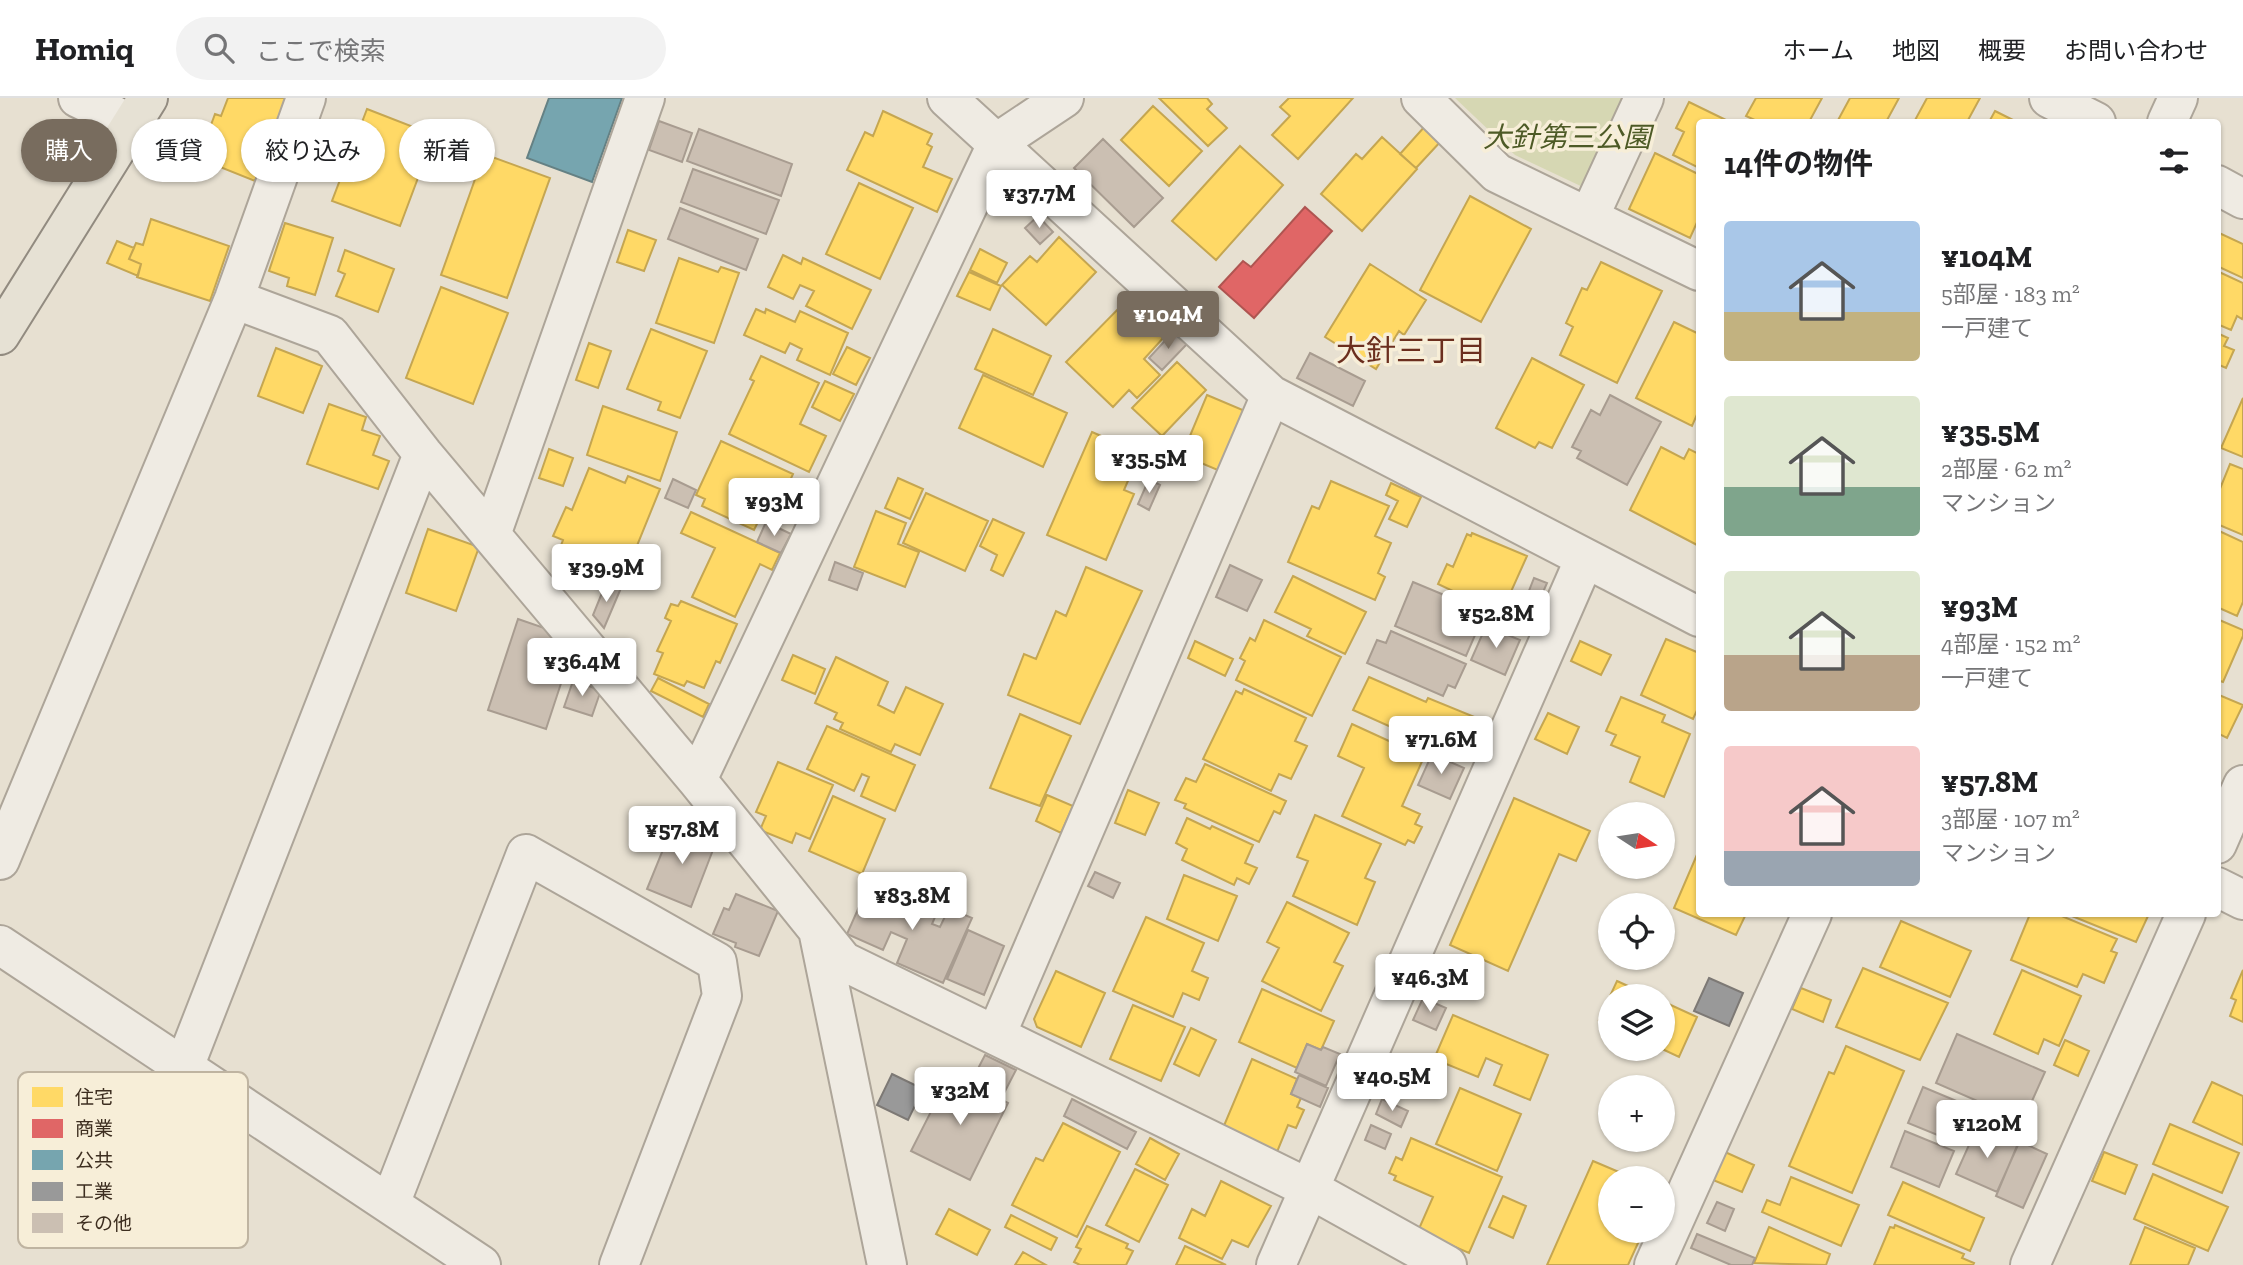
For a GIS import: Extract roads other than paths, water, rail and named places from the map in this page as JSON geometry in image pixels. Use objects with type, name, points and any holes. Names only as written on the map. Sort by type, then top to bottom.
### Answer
[{"type":"main road","points":[[0,334],[140,111]]},
{"type":"street","points":[[78,98],[140,111]]},
{"type":"street","points":[[0,860],[234,299],[306,98]]},
{"type":"street","points":[[491,535],[645,98]]},
{"type":"street","points":[[947,98],[1271,394],[1696,615]]},
{"type":"street","points":[[696,780],[998,142],[1064,98]]},
{"type":"street","points":[[1421,98],[1497,173],[1696,270]]},
{"type":"street","points":[[1588,217],[1644,98]]},
{"type":"street","points":[[2049,98],[2090,119]]},
{"type":"street","points":[[2168,119],[2178,98]]},
{"type":"street","points":[[2221,187],[2243,199]]},
{"type":"street","points":[[234,299],[330,335],[423,454],[844,961],[1310,1189],[1447,1265]]},
{"type":"street","points":[[996,1035],[1271,394]]},
{"type":"street","points":[[184,1067],[423,454]]},
{"type":"street","points":[[1276,1265],[1585,558]]},
{"type":"street","points":[[2221,835],[2243,786]]},
{"type":"street","points":[[390,1204],[526,854],[717,962],[722,996],[619,1265]]},
{"type":"street","points":[[2221,889],[2243,900]]},
{"type":"street","points":[[1654,1265],[1811,917]]},
{"type":"street","points":[[2030,1265],[2185,917]]},
{"type":"street","points":[[817,928],[887,1265]]},
{"type":"street","points":[[0,945],[192,1072]]},
{"type":"street","points":[[248,1110],[481,1265]]},
{"type":"district","name":"大針三丁目","points":[[1411,351]]},
{"type":"park label","name":"大針第三公園","points":[[1567,137]]}]
